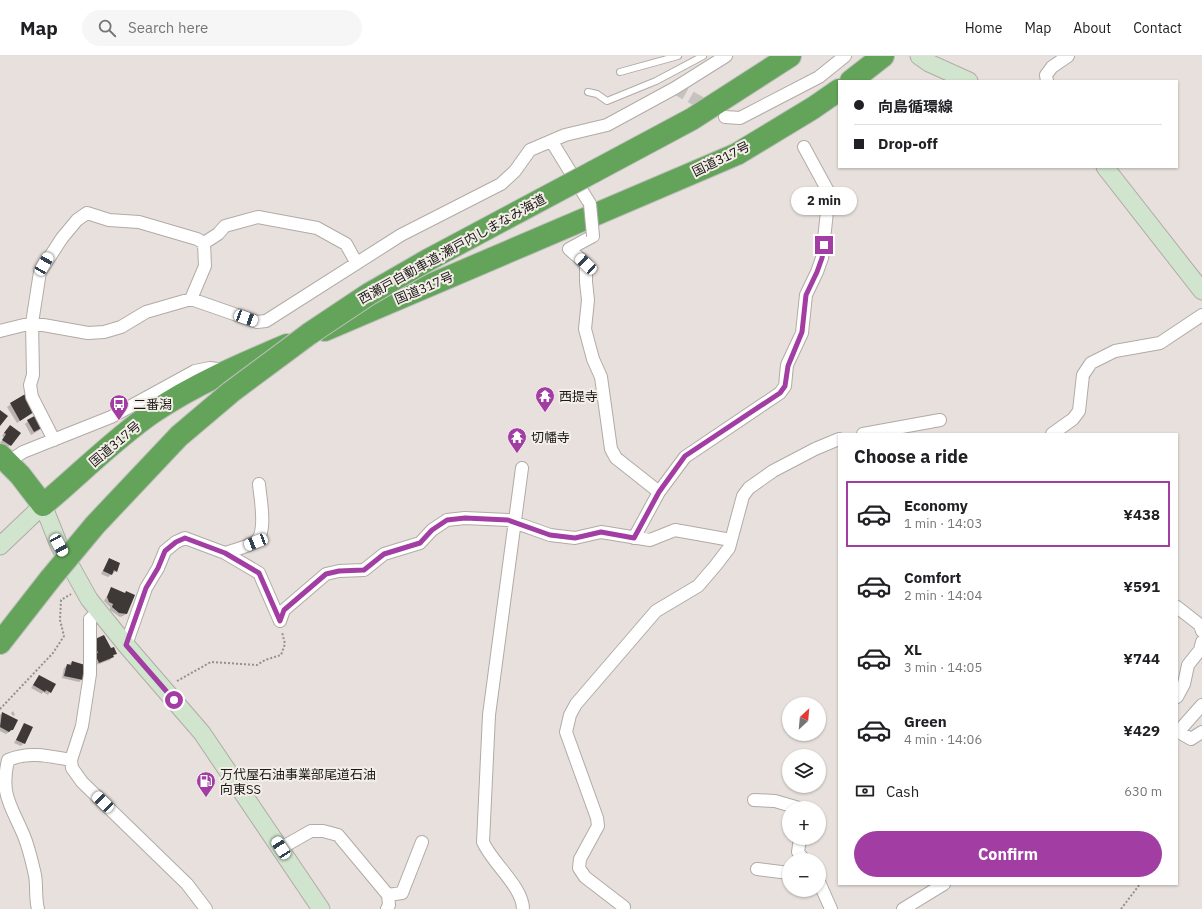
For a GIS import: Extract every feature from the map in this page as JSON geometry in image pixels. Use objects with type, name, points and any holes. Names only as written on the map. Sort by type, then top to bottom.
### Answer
[{"type":"highway","name":"西瀬戸自動車道;瀬戸内しまなみ海道","points":[[2,645],[50,579],[95,525],[179,436],[237,387],[309,334],[369,294],[428,260],[692,119],[790,56]]},
{"type":"highway","points":[[852,80],[883,56]]},
{"type":"highway","name":"国道317号","points":[[43,505],[152,414],[186,393],[255,359],[461,273],[737,154],[813,108],[838,91]]},
{"type":"highway","points":[[4,459],[43,505]]},
{"type":"main road","points":[[920,56],[929,63],[967,80]]},
{"type":"main road","points":[[1106,168],[1202,291]]},
{"type":"main road","points":[[0,546],[43,505],[59,545],[83,588],[126,645],[202,733],[321,909]]},
{"type":"street","points":[[0,331],[32,323],[88,333],[104,332],[120,327],[146,312],[191,299],[257,322],[266,321],[356,262],[401,235],[500,184],[515,172],[530,150],[552,142],[565,135],[607,125],[675,88],[726,56]]},
{"type":"street","points":[[725,117],[740,118],[819,77],[846,56]]},
{"type":"street","points":[[1047,80],[1046,75],[1052,67],[1068,56]]},
{"type":"street","points":[[552,142],[590,204],[593,236],[569,248],[586,264],[588,300],[585,329],[593,359],[601,377],[611,449],[616,458],[659,492]]},
{"type":"street","points":[[634,538],[659,492],[685,456],[780,393],[785,386],[788,366],[802,332],[806,295],[822,258],[829,193],[804,147]]},
{"type":"street","points":[[54,440],[32,396],[30,385],[33,375],[32,323],[40,272],[62,238],[77,220],[87,213],[109,220],[139,222],[197,239],[204,243]]},
{"type":"street","points":[[204,243],[218,234],[225,226],[258,217],[318,228],[346,244],[356,262]]},
{"type":"street","points":[[191,299],[205,266],[204,243]]},
{"type":"street","points":[[1053,433],[1073,419],[1079,411],[1084,375],[1092,363],[1115,352],[1160,343],[1202,315]]},
{"type":"street","points":[[4,459],[111,417],[195,371],[210,368],[232,370]]},
{"type":"street","points":[[868,433],[940,420]]},
{"type":"street","points":[[624,908],[584,877],[579,868],[580,859],[598,826],[597,818],[566,732],[570,715],[576,704],[656,611],[698,586],[729,548],[743,496],[749,488],[773,471],[815,448],[838,439]]},
{"type":"street","points":[[522,468],[489,715],[483,842],[488,854],[515,887],[523,902],[523,909]]},
{"type":"street","points":[[225,553],[256,542],[261,533],[262,521],[258,484]]},
{"type":"street","points":[[280,621],[284,610],[326,574],[339,571],[364,570],[384,554],[420,543],[432,530],[447,520],[465,518],[508,520],[550,535],[575,538],[601,532],[650,540],[675,530],[731,540]]},
{"type":"street","points":[[126,645],[146,588],[158,568],[165,551],[176,542],[185,538],[225,553],[259,573],[280,621]]},
{"type":"street","points":[[1178,608],[1200,625],[1202,631]]},
{"type":"street","points":[[99,611],[90,619],[90,674],[82,726],[71,760],[72,768],[82,782],[187,884],[206,909]]},
{"type":"street","points":[[1178,695],[1184,684],[1188,665],[1200,650],[1202,642]]},
{"type":"street","points":[[1202,704],[1178,731],[1191,739],[1202,732]]},
{"type":"street","points":[[38,909],[35,876],[24,836],[10,808],[4,785],[5,770],[8,760],[20,755],[43,755],[71,760]]},
{"type":"street","points":[[754,800],[775,801],[782,803]]},
{"type":"street","points":[[281,848],[311,830],[323,831],[338,835],[388,895],[389,905],[387,909]]},
{"type":"street","points":[[388,895],[402,893],[422,842]]},
{"type":"street","points":[[757,869],[782,873]]},
{"type":"street","points":[[903,909],[942,885]]},
{"type":"street","points":[[826,897],[831,909]]},
{"type":"lane","points":[[620,72],[678,56]]},
{"type":"lane","points":[[588,92],[597,94],[607,100],[656,81],[703,56]]},
{"type":"path","points":[[0,709],[53,653],[64,636],[60,620],[61,600],[83,588]]},
{"type":"path","points":[[177,681],[211,662],[257,665],[265,660],[281,655],[285,644],[280,621]]},
{"type":"path","points":[[1121,909],[1139,885]]},
{"type":"building","points":[[27,393],[37,410],[20,421],[10,403]]},
{"type":"building","points":[[0,410],[8,416],[0,426]]},
{"type":"building","points":[[40,413],[47,425],[34,432],[27,420]]},
{"type":"building","points":[[10,425],[21,433],[11,446],[2,440],[6,434],[4,433]]},
{"type":"building","points":[[109,558],[120,563],[117,572],[114,570],[112,575],[103,571]]},
{"type":"building","points":[[111,587],[125,593],[126,591],[135,595],[127,614],[119,613],[112,607],[113,604],[109,602],[107,597]]},
{"type":"building","points":[[104,635],[111,648],[114,647],[117,654],[113,655],[114,657],[99,663],[95,654],[98,653],[93,640]]},
{"type":"building","points":[[72,661],[85,665],[83,680],[64,676],[67,664],[71,665]]},
{"type":"building","points":[[39,675],[56,684],[51,693],[46,690],[45,692],[33,685]]},
{"type":"building","points":[[2,712],[18,720],[13,730],[9,732],[0,727]]},
{"type":"building","points":[[24,723],[33,727],[25,744],[16,740]]},
{"type":"tunnel","points":[[675,88],[712,109]]},
{"type":"place","name":"西提寺","points":[[545,413]]},
{"type":"place","name":"二番潟","points":[[119,421]]},
{"type":"place","name":"切幡寺","points":[[517,454]]},
{"type":"place","name":"万代屋石油事業部尾道石油 向東SS","points":[[206,798]]},
{"type":"route","points":[[174,700],[126,645],[133,629],[146,588],[158,568],[165,551],[176,542],[185,538],[225,553],[259,573],[280,621],[284,610],[326,574],[339,571],[364,570],[384,554],[420,543],[432,530],[447,520],[465,518],[508,520],[550,535],[575,538],[601,532],[634,538],[659,492],[685,456],[707,443],[780,393],[785,386],[788,366],[802,332],[806,295],[817,272],[822,258],[824,245]]}]
